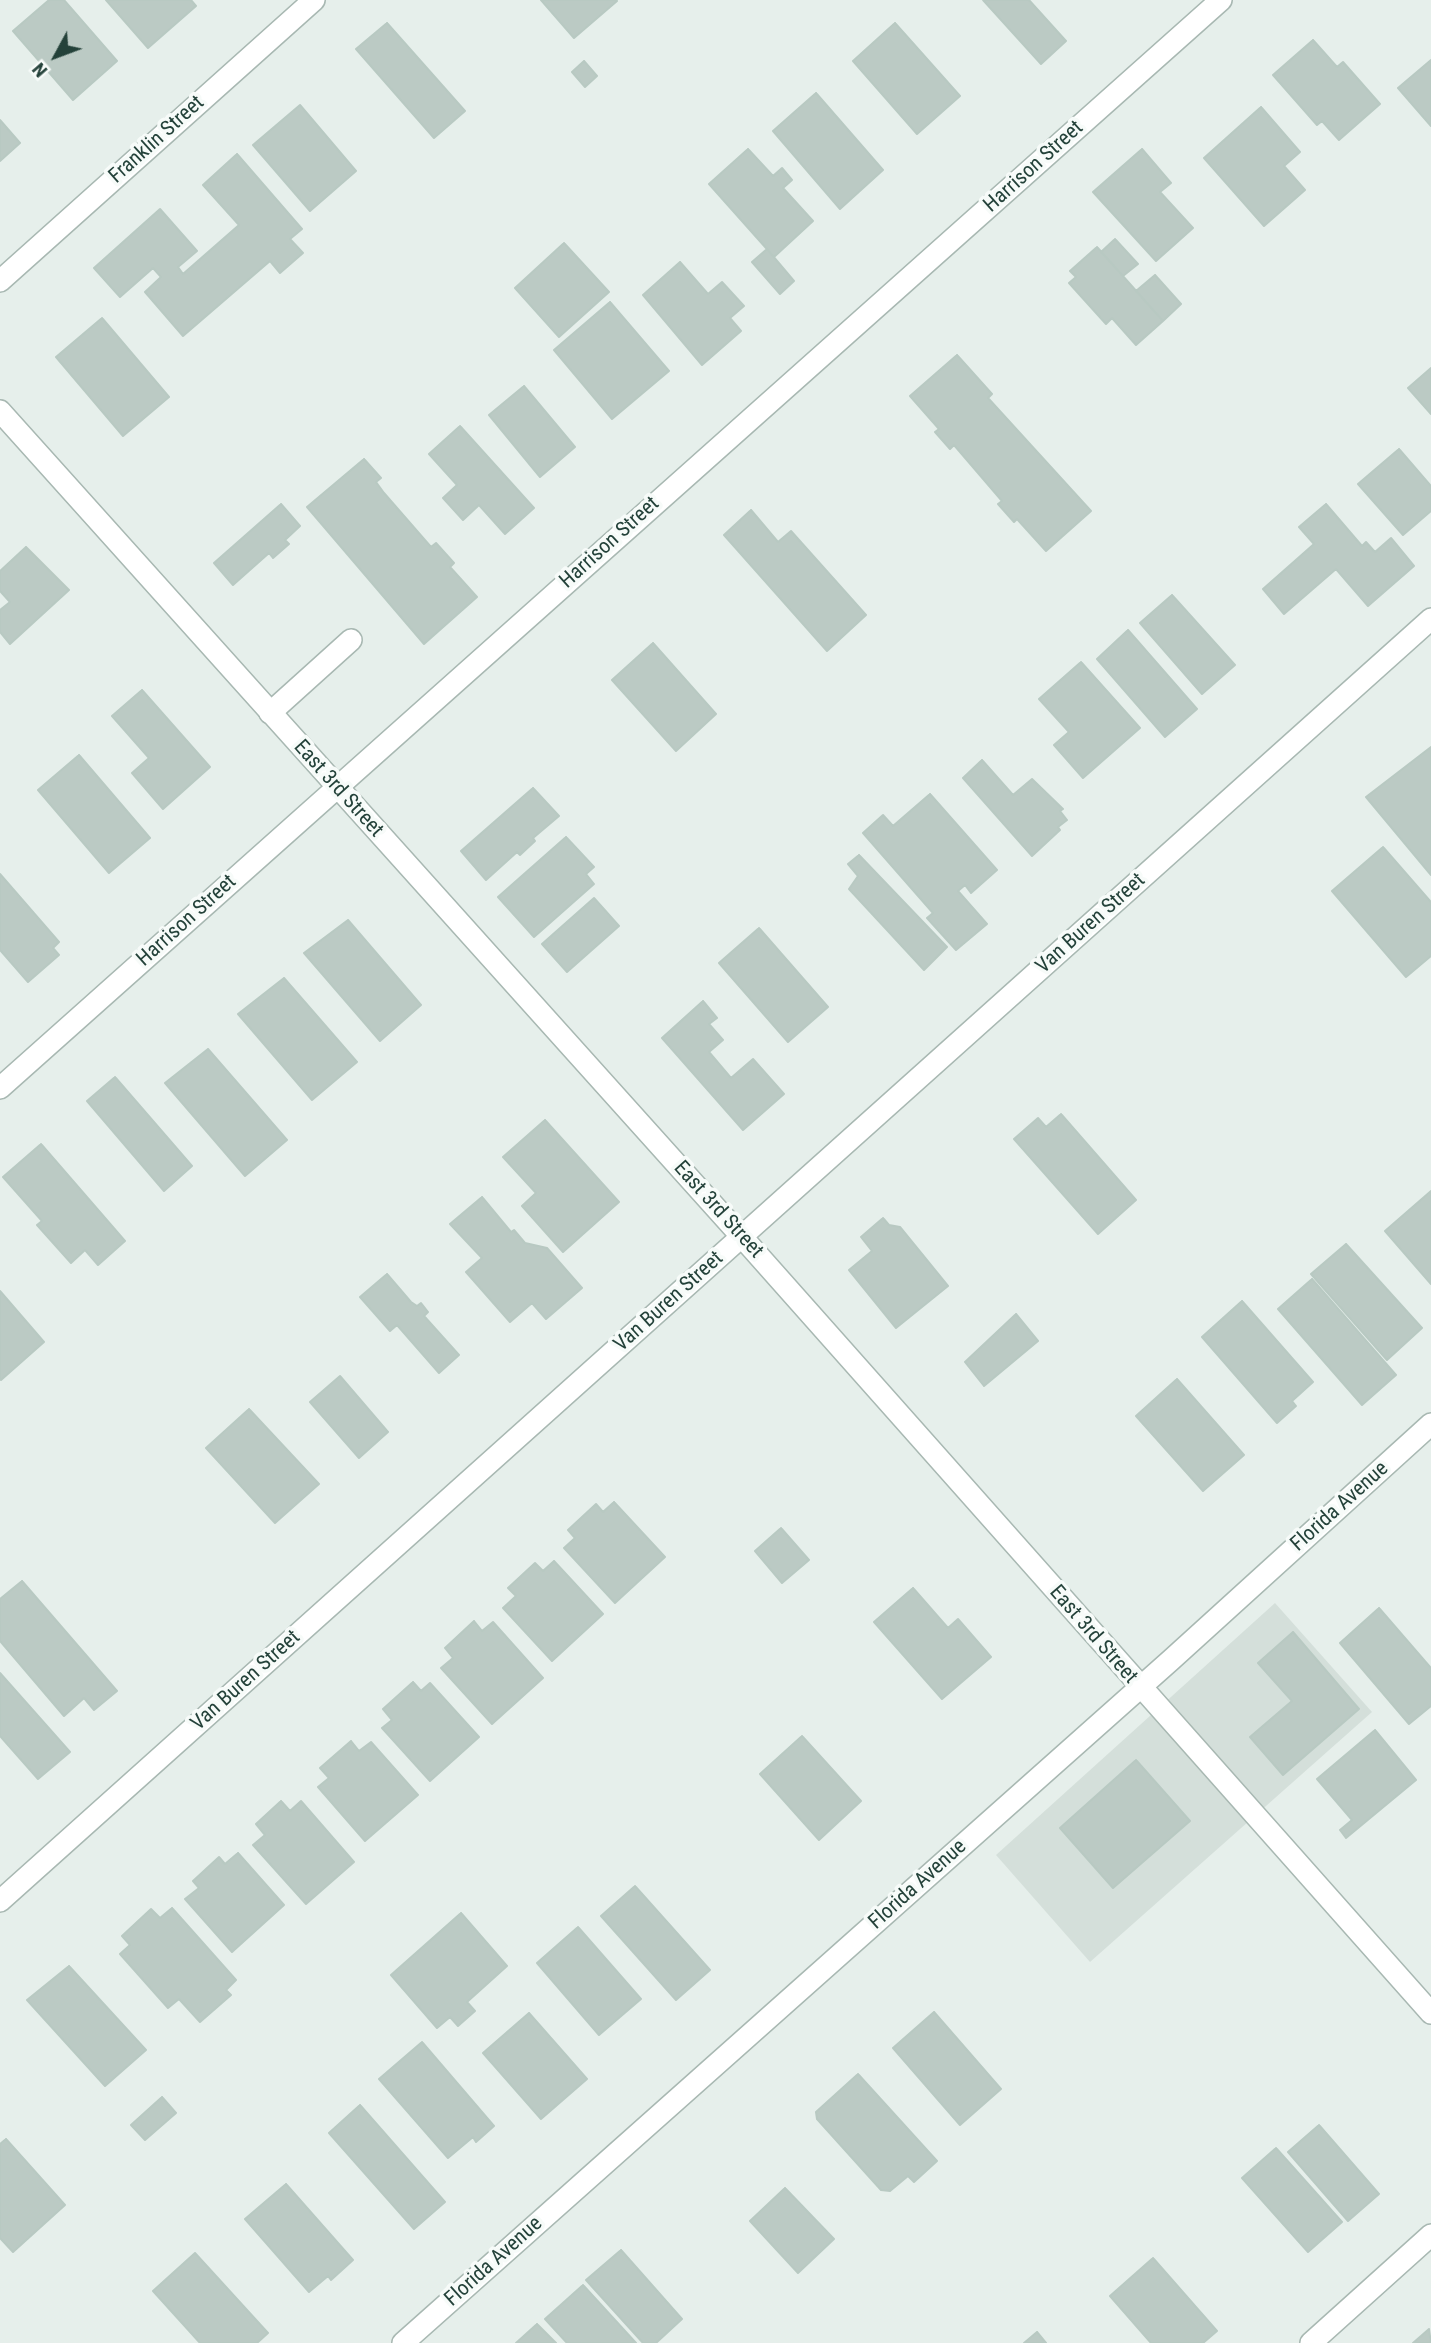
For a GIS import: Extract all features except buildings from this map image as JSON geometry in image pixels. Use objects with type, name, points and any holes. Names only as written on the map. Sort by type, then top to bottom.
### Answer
[{"type":"street","name":"Franklin Street","points":[[0,281],[314,0]]},
{"type":"street","name":"Harrison Street","points":[[0,1088],[1221,0]]},
{"type":"street","name":"East 3rd Street","points":[[0,411],[742,1237],[1139,1688],[1431,2013]]},
{"type":"street","name":"Van Buren Street","points":[[0,1901],[1431,619]]},
{"type":"street","points":[[270,713],[351,640]]},
{"type":"street","name":"Florida Avenue","points":[[403,2343],[1139,1688],[1431,1424]]},
{"type":"street","points":[[1311,2343],[1431,2235]]},
{"type":"shaded area","points":[[1275,1603],[1372,1712],[1090,1962],[996,1855]]}]
